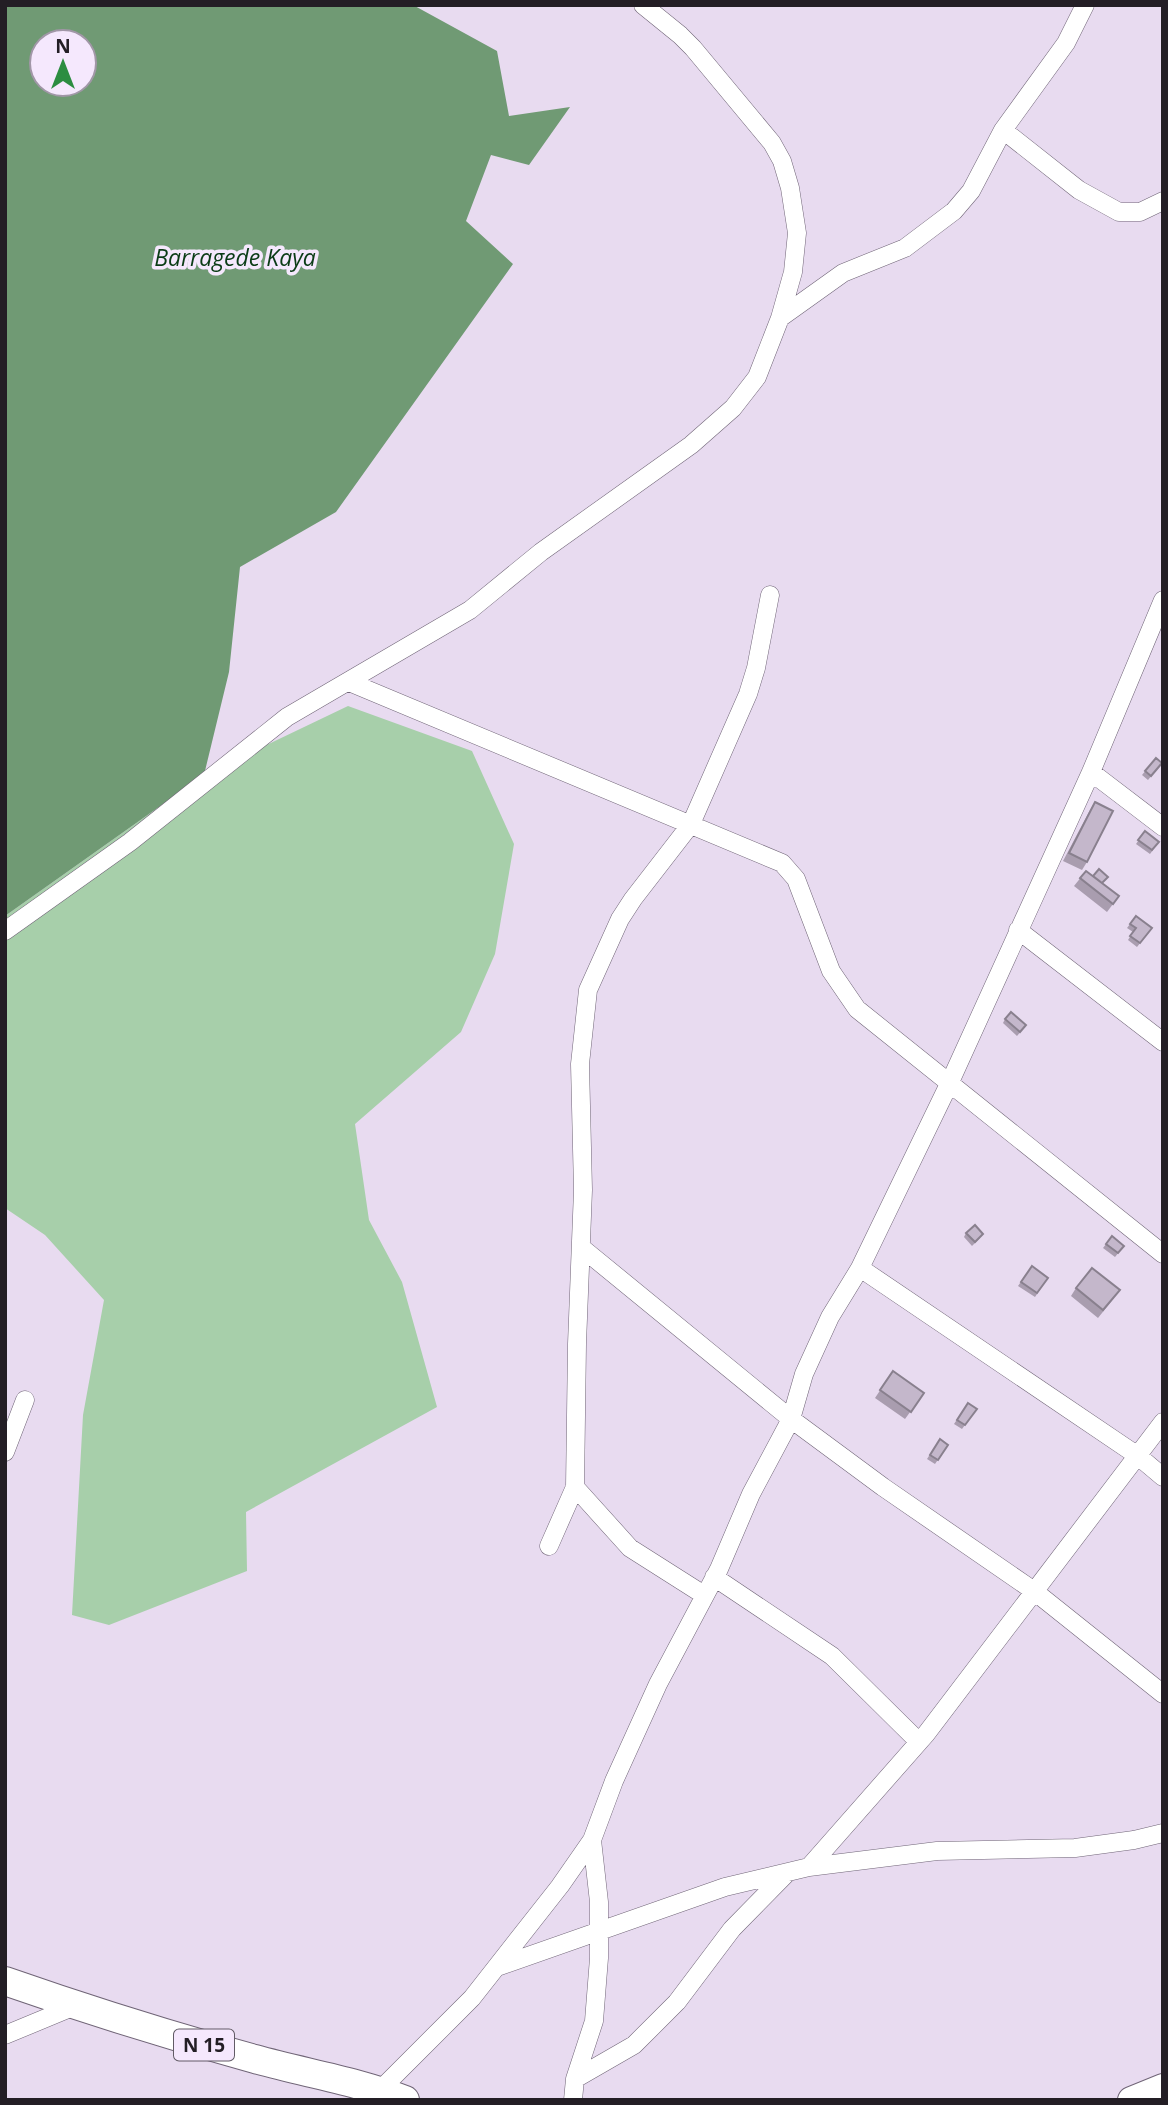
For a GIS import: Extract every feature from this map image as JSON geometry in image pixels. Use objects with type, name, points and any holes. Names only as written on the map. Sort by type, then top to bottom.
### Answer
[{"type":"main road","name":"N 15","points":[[5,1981],[194,2043],[392,2095]]},
{"type":"main road","points":[[1131,2100],[1163,2087]]},
{"type":"street","points":[[779,318],[843,273],[905,248],[954,211],[971,191],[1003,130],[1066,43],[1085,5]]},
{"type":"street","points":[[5,931],[130,842],[287,717],[470,610],[541,552],[691,445],[733,408],[757,377],[793,272],[797,233],[790,188],[782,161],[772,143],[693,48],[648,8]]},
{"type":"street","points":[[1003,130],[1079,190],[1119,212],[1140,212],[1163,201]]},
{"type":"street","points":[[549,1546],[575,1488],[583,1190],[580,1064],[588,990],[632,899],[691,824],[748,694],[756,668],[770,595]]},
{"type":"street","points":[[392,2095],[560,1886],[592,1840],[614,1781],[658,1684],[714,1577],[751,1494],[790,1419],[804,1374],[830,1317],[860,1268],[950,1082],[1157,629],[1163,600]]},
{"type":"street","points":[[349,682],[782,863],[796,879],[831,971],[857,1009],[1163,1254]]},
{"type":"street","points":[[1091,772],[1163,827]]},
{"type":"street","points":[[1018,930],[1163,1042]]},
{"type":"street","points":[[582,1248],[790,1419],[1034,1591],[1163,1694]]},
{"type":"street","points":[[860,1268],[1138,1456],[1163,1477]]},
{"type":"street","points":[[5,1452],[26,1400]]},
{"type":"street","points":[[809,1867],[919,1742],[1163,1422]]},
{"type":"street","points":[[575,1488],[629,1548],[704,1595]]},
{"type":"street","points":[[714,1577],[832,1656],[919,1742]]},
{"type":"street","points":[[497,1966],[725,1887],[809,1867],[937,1851],[1075,1848],[1163,1833]]},
{"type":"street","points":[[573,2100],[575,2079],[594,2021],[599,1902],[592,1840]]},
{"type":"street","points":[[575,2079],[634,2045],[677,2002],[732,1929],[788,1872]]},
{"type":"street","points":[[5,2035],[75,2006]]},
{"type":"shaded area","points":[[348,706],[472,751],[514,844],[495,954],[461,1032],[355,1124],[369,1220],[402,1282],[437,1407],[246,1512],[247,1571],[109,1625],[72,1615],[83,1415],[104,1300],[45,1235],[5,1208],[5,916],[204,775]]},
{"type":"water","name":"Barragede Kaya","points":[[5,5],[413,5],[497,51],[509,116],[570,107],[529,165],[491,155],[466,221],[513,264],[336,512],[240,567],[229,672],[204,775],[5,916]]},
{"type":"building","points":[[1156,758],[1162,763],[1151,776],[1145,771]]},
{"type":"building","points":[[1095,802],[1113,811],[1087,862],[1069,853]]},
{"type":"building","points":[[1145,831],[1159,842],[1152,850],[1138,840]]},
{"type":"building","points":[[1099,869],[1108,877],[1102,883],[1093,876]]},
{"type":"building","points":[[1086,871],[1119,896],[1113,904],[1080,878]]},
{"type":"building","points":[[1136,916],[1152,928],[1140,943],[1130,936],[1136,928],[1130,924]]},
{"type":"building","points":[[1011,1012],[1026,1025],[1020,1032],[1005,1019]]},
{"type":"building","points":[[975,1225],[983,1234],[975,1242],[966,1233]]},
{"type":"building","points":[[1112,1236],[1124,1246],[1118,1253],[1106,1244]]},
{"type":"building","points":[[1032,1266],[1048,1278],[1037,1293],[1021,1282]]},
{"type":"building","points":[[1092,1268],[1120,1290],[1103,1310],[1076,1288]]},
{"type":"building","points":[[893,1371],[924,1393],[911,1412],[880,1390]]},
{"type":"building","points":[[968,1403],[977,1409],[965,1425],[957,1420]]},
{"type":"building","points":[[940,1439],[948,1445],[938,1460],[930,1455]]}]
